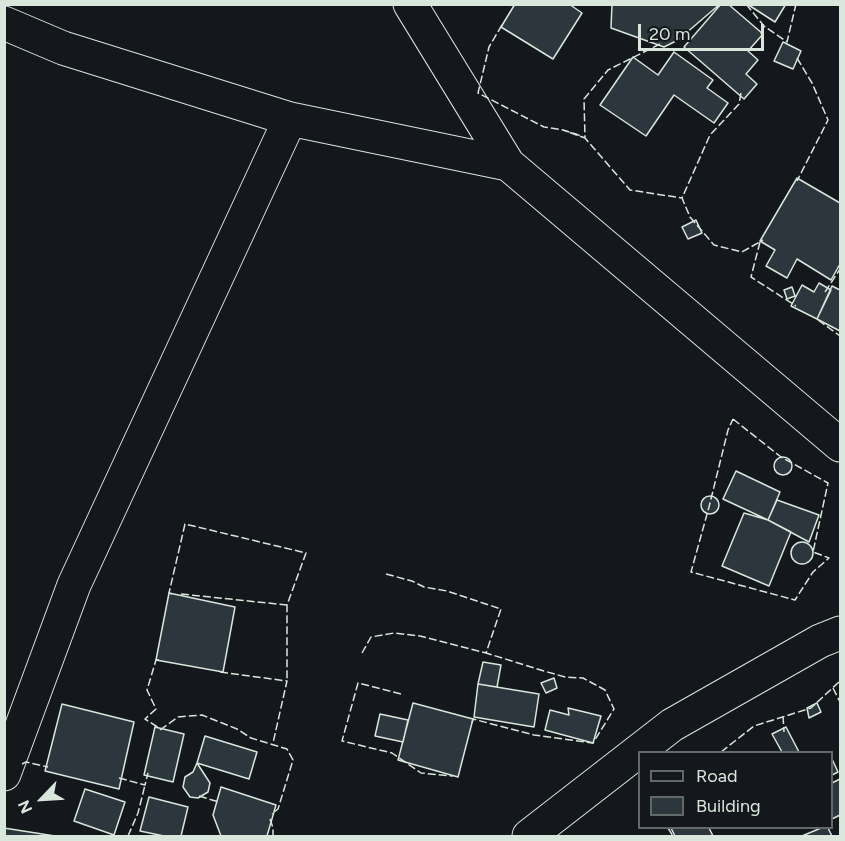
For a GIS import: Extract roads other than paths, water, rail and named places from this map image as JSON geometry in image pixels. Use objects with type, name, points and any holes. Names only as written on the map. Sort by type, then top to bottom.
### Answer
[{"type":"street","points":[[410,4],[508,164],[840,445]]},
{"type":"street","points":[[4,23],[63,48],[290,119],[508,164]]},
{"type":"street","points":[[4,774],[74,585],[290,119]]},
{"type":"street","points":[[639,751],[672,725],[840,633]]},
{"type":"street","points":[[529,837],[638,752]]}]
